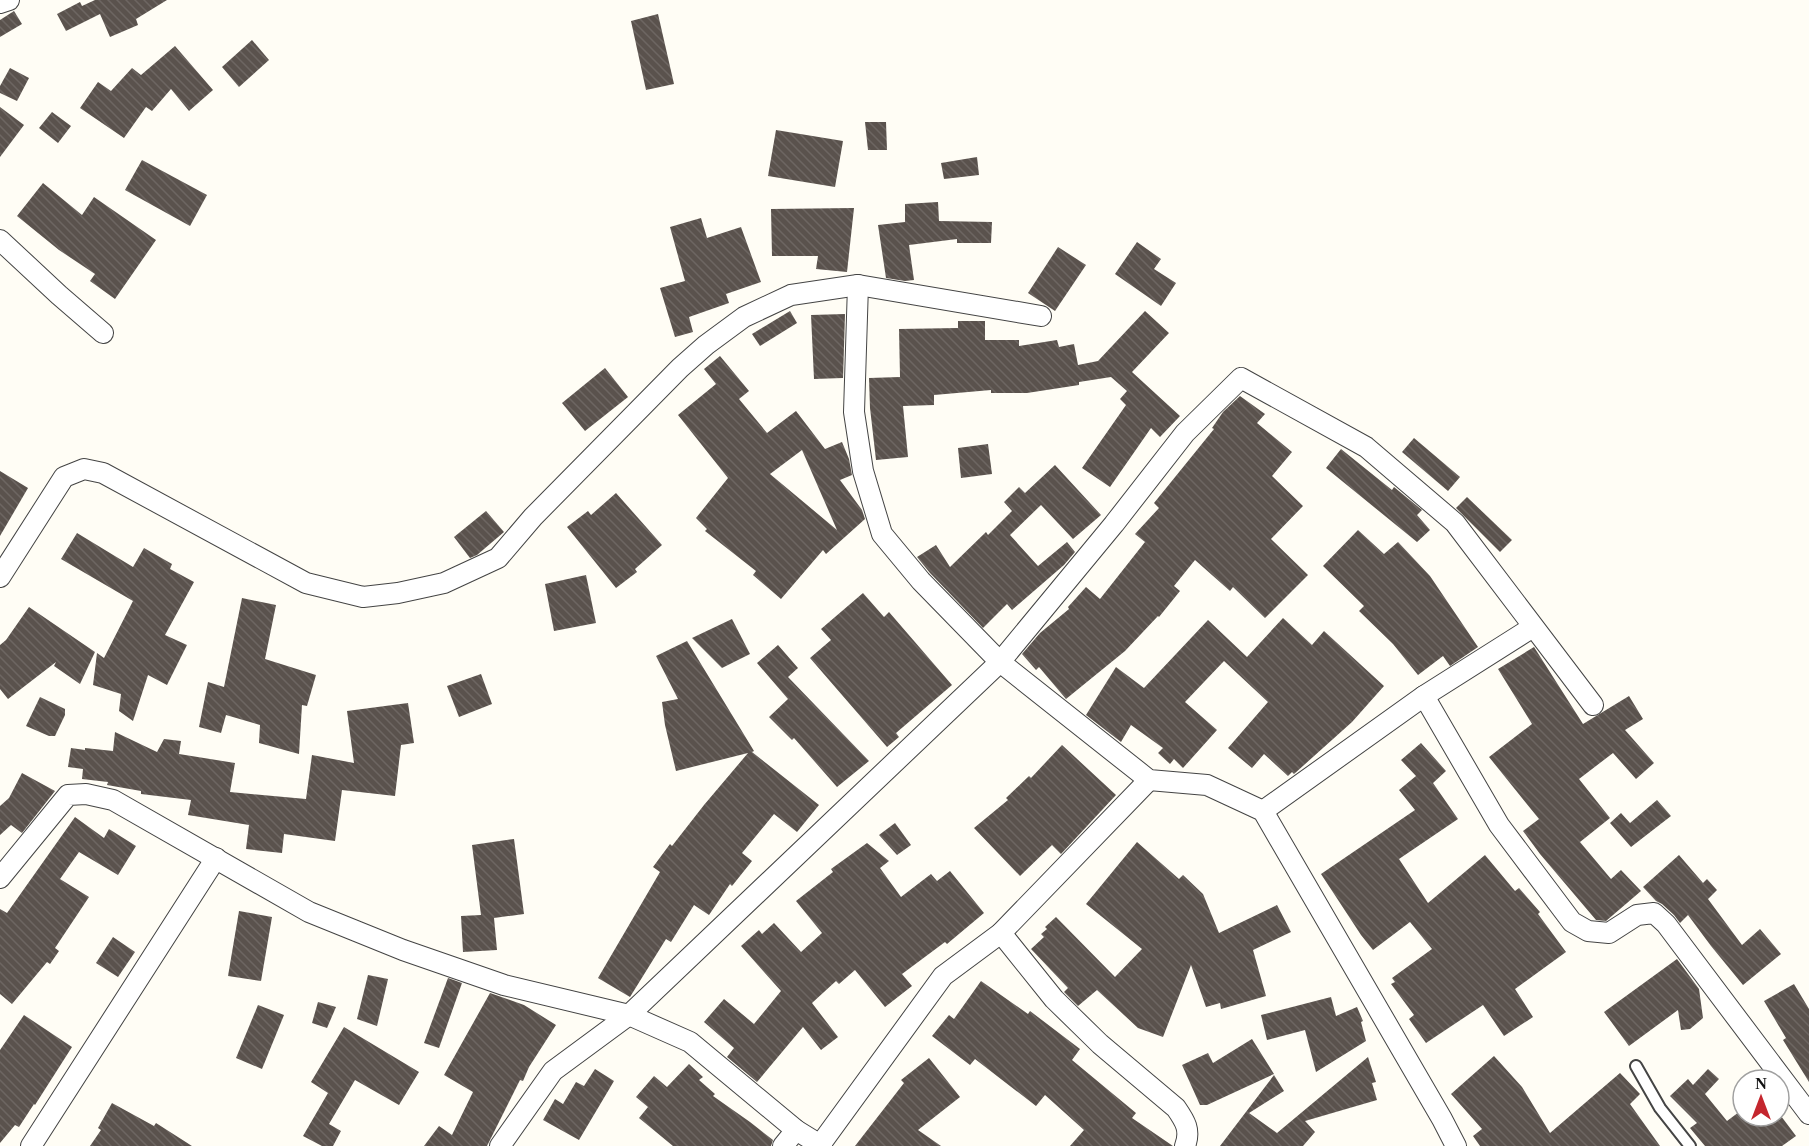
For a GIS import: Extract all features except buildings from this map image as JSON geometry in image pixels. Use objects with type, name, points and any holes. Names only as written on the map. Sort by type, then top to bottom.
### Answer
[{"type":"street","points":[[0,3],[9,0]]},
{"type":"street","points":[[0,240],[103,333]]},
{"type":"street","points":[[858,285],[854,412],[863,471],[882,534],[921,581],[1000,662],[1149,780],[1207,785],[1263,811],[1456,1146]]},
{"type":"street","points":[[0,577],[64,477],[84,469],[103,473],[306,583],[363,597],[398,593],[444,583],[498,558],[533,517],[680,368],[706,345],[744,317],[791,295],[858,285],[1041,316]]},
{"type":"street","points":[[500,1146],[552,1071],[629,1015],[1000,662],[1114,524],[1185,433],[1241,378],[1366,447],[1455,523],[1593,705]]},
{"type":"street","points":[[1263,811],[1424,696],[1533,627]]},
{"type":"street","points":[[1424,696],[1499,825],[1572,922],[1588,931],[1609,933],[1637,915],[1654,913],[1674,934],[1809,1114]]},
{"type":"street","points":[[0,878],[68,795],[86,794],[113,800],[309,912],[403,950],[504,985],[629,1015],[690,1042],[796,1130],[821,1145],[943,975],[1001,933],[1149,780]]},
{"type":"street","points":[[31,1146],[216,858]]},
{"type":"street","points":[[1001,933],[1054,999],[1100,1044],[1176,1108],[1185,1120],[1188,1129],[1185,1146]]},
{"type":"street","points":[[783,1146],[796,1130]]},
{"type":"lane","points":[[1636,1066],[1660,1108],[1690,1146]]}]
